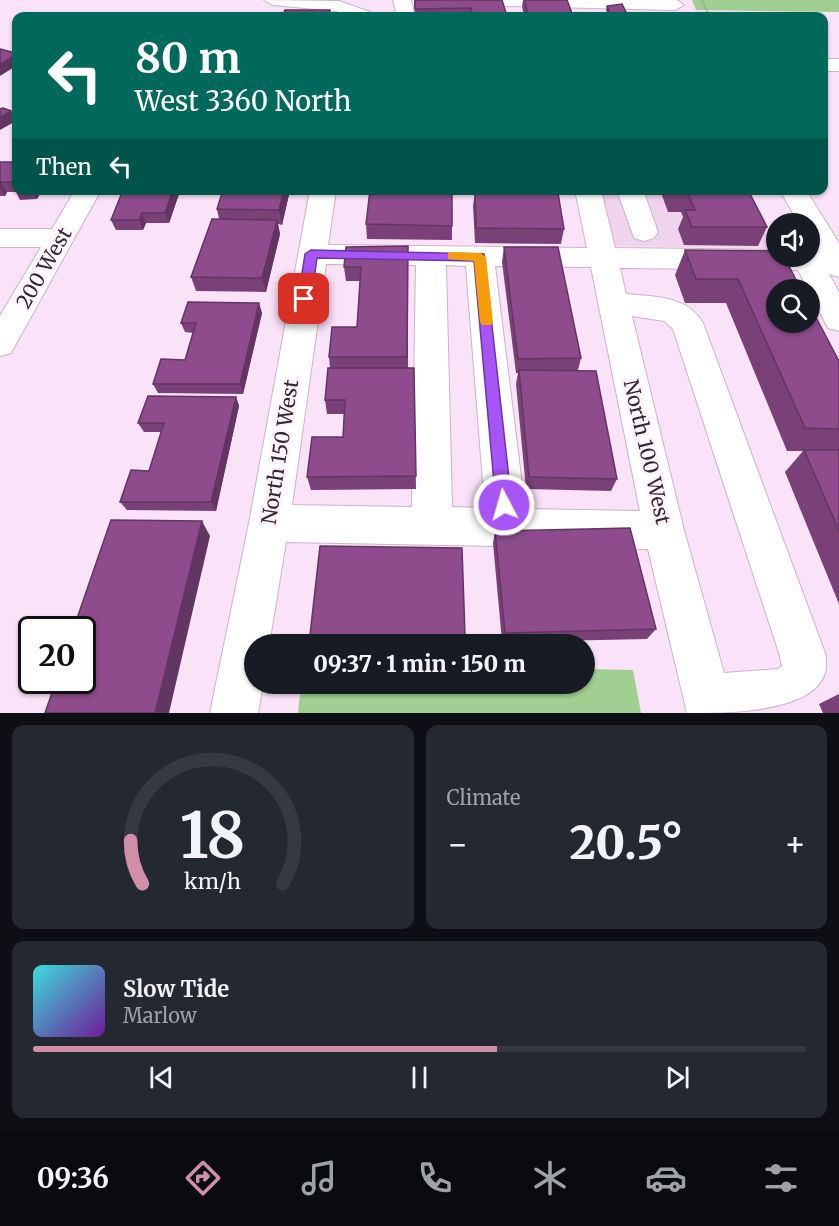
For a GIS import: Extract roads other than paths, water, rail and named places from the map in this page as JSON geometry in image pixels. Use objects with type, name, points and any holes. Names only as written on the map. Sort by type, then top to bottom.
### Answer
[{"type":"street","points":[[273,0],[339,6],[353,12]]},
{"type":"street","points":[[461,0],[510,9],[632,10],[676,7]]},
{"type":"street","name":"200 West","points":[[0,345],[85,195]]},
{"type":"street","name":"North 150 West","points":[[234,713],[269,523],[322,195]]},
{"type":"street","name":"North 100 West","points":[[589,195],[664,530],[709,705]]},
{"type":"street","points":[[632,195],[644,232]]},
{"type":"street","points":[[772,195],[781,213]]},
{"type":"street","points":[[795,195],[825,261],[839,320]]},
{"type":"street","points":[[0,238],[61,238]]},
{"type":"street","points":[[311,254],[825,261]]},
{"type":"street","points":[[431,256],[432,526]]},
{"type":"street","points":[[480,257],[507,528]]},
{"type":"street","points":[[614,303],[673,310],[687,323],[802,653],[805,672],[798,685],[786,693],[709,705]]},
{"type":"street","points":[[269,523],[664,530]]}]
